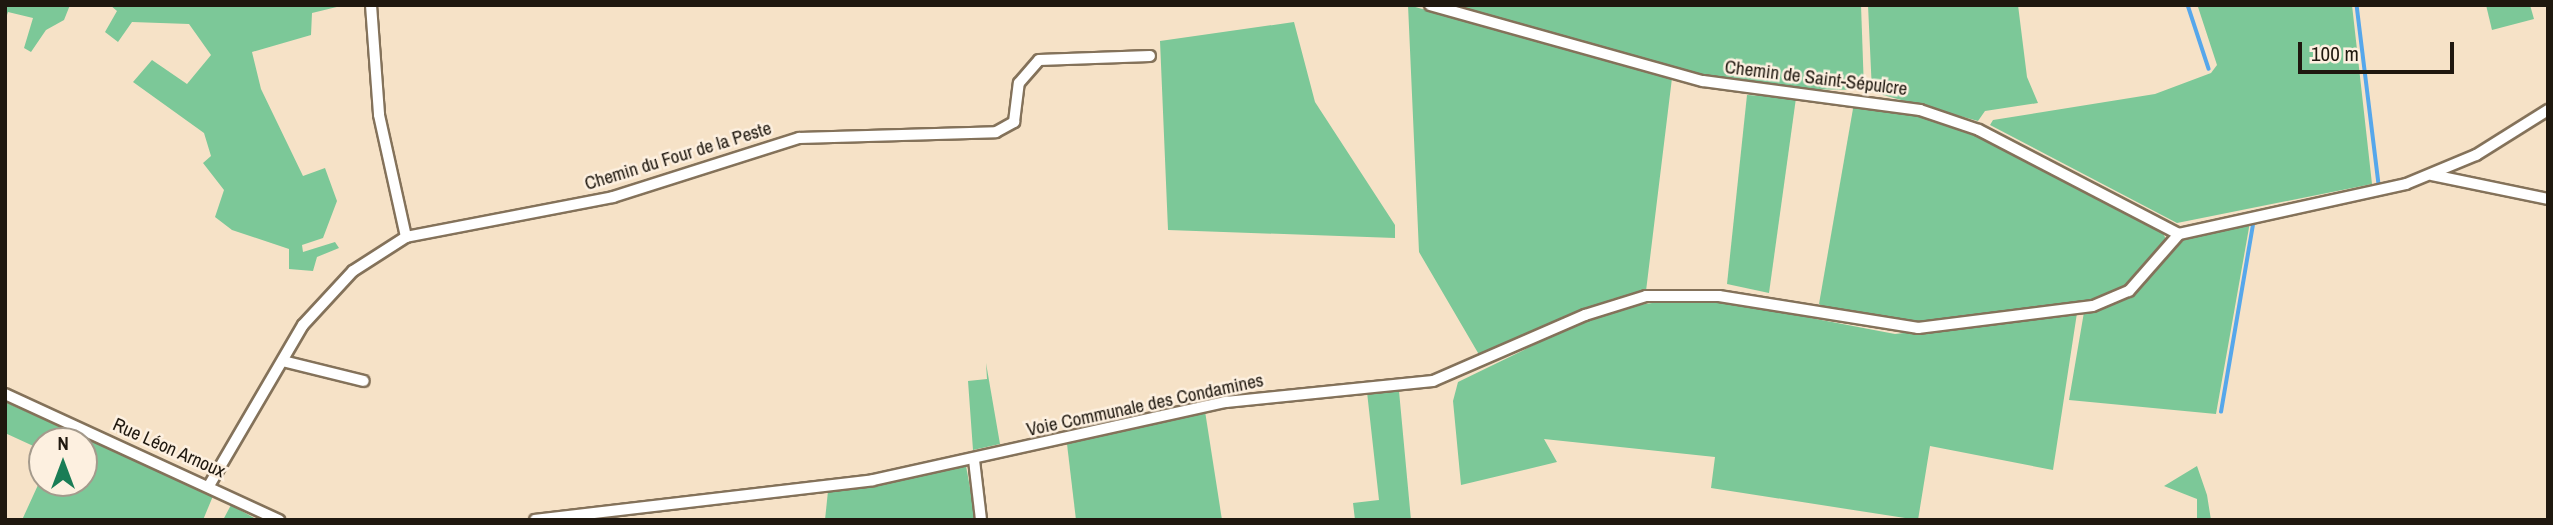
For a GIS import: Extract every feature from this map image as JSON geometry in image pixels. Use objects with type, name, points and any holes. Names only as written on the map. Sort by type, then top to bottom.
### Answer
[{"type":"street","points":[[372,5],[379,115],[406,237]]},
{"type":"street","name":"Chemin de Saint-Sépulcre","points":[[1430,5],[1703,81],[1920,110],[1979,130],[2179,234]]},
{"type":"street","name":"Chemin du Four de la Peste","points":[[210,484],[283,362],[327,295],[406,237],[613,197],[799,138],[996,132],[1014,122],[1019,83],[1040,60],[1150,56]]},
{"type":"street","points":[[2179,234],[2337,202],[2432,175],[2548,110]]},
{"type":"street","points":[[2432,175],[2548,199]]},
{"type":"street","name":"Voie Communale des Condamines","points":[[535,520],[873,480],[974,460],[1226,402],[1433,380],[1586,315],[1646,296],[1719,296],[1918,328],[2093,306],[2129,291],[2179,234]]},
{"type":"street","points":[[283,362],[364,381]]},
{"type":"street","name":"Rue Léon Arnoux","points":[[5,394],[210,484],[279,520]]},
{"type":"street","points":[[974,460],[981,520]]},
{"type":"green space","points":[[5,5],[70,5],[64,20],[46,30],[31,52],[24,48],[33,18],[8,12],[5,21]]},
{"type":"green space","points":[[110,5],[345,5],[312,13],[311,35],[252,52],[261,89],[303,176],[325,168],[337,201],[323,238],[302,245],[303,252],[335,242],[339,248],[317,257],[313,271],[289,269],[289,249],[232,230],[215,217],[224,190],[203,163],[211,156],[204,133],[133,82],[152,60],[187,84],[211,55],[189,24],[132,22],[118,42],[105,32],[117,11]]},
{"type":"green space","points":[[1408,5],[1672,78],[1646,291],[1612,299],[1481,358],[1419,252]]},
{"type":"green space","points":[[1447,5],[1861,5],[1864,90],[1795,89],[1699,75]]},
{"type":"green space","points":[[1868,5],[2018,5],[2027,77],[2038,103],[1985,111],[1978,121],[1872,92]]},
{"type":"green space","points":[[2352,5],[2372,184],[2177,223],[1990,125],[1993,120],[2155,94],[2211,73],[2217,65],[2198,7]]},
{"type":"green space","points":[[2486,5],[2530,5],[2534,19],[2492,30]]},
{"type":"green space","points":[[1294,22],[1315,102],[1395,225],[1395,238],[1168,230],[1160,41]]},
{"type":"green space","points":[[1747,95],[1796,98],[1769,293],[1727,284]]},
{"type":"green space","points":[[1854,103],[1936,119],[1977,135],[2160,228],[2166,239],[2136,279],[2101,299],[1927,323],[1836,315],[1819,304]]},
{"type":"green space","points":[[2250,222],[2216,414],[2069,400],[2084,312],[2131,295],[2186,238]]},
{"type":"green space","points":[[1678,299],[1722,301],[1895,334],[2077,313],[2053,470],[1930,446],[1918,520],[1711,488],[1715,457],[1544,439],[1557,462],[1461,485],[1453,401],[1458,382],[1573,326],[1626,307]]},
{"type":"green space","points":[[986,363],[1000,444],[973,450],[968,381],[987,379]]},
{"type":"green space","points":[[1399,391],[1411,520],[1355,520],[1353,503],[1379,500],[1367,392]]},
{"type":"green space","points":[[5,402],[60,427],[28,427],[28,444],[5,433]]},
{"type":"green space","points":[[1205,411],[1222,520],[1076,520],[1067,444]]},
{"type":"green space","points":[[98,444],[213,496],[203,520],[22,520],[33,497],[98,497]]},
{"type":"green space","points":[[966,466],[976,520],[825,520],[828,491]]},
{"type":"green space","points":[[2197,466],[2207,495],[2211,520],[2197,520],[2197,499],[2164,486]]},
{"type":"green space","points":[[231,505],[258,520],[223,520]]},
{"type":"waterway","points":[[2188,5],[2209,69]]},
{"type":"waterway","points":[[2357,5],[2379,185]]},
{"type":"waterway","points":[[2221,412],[2253,225]]}]
